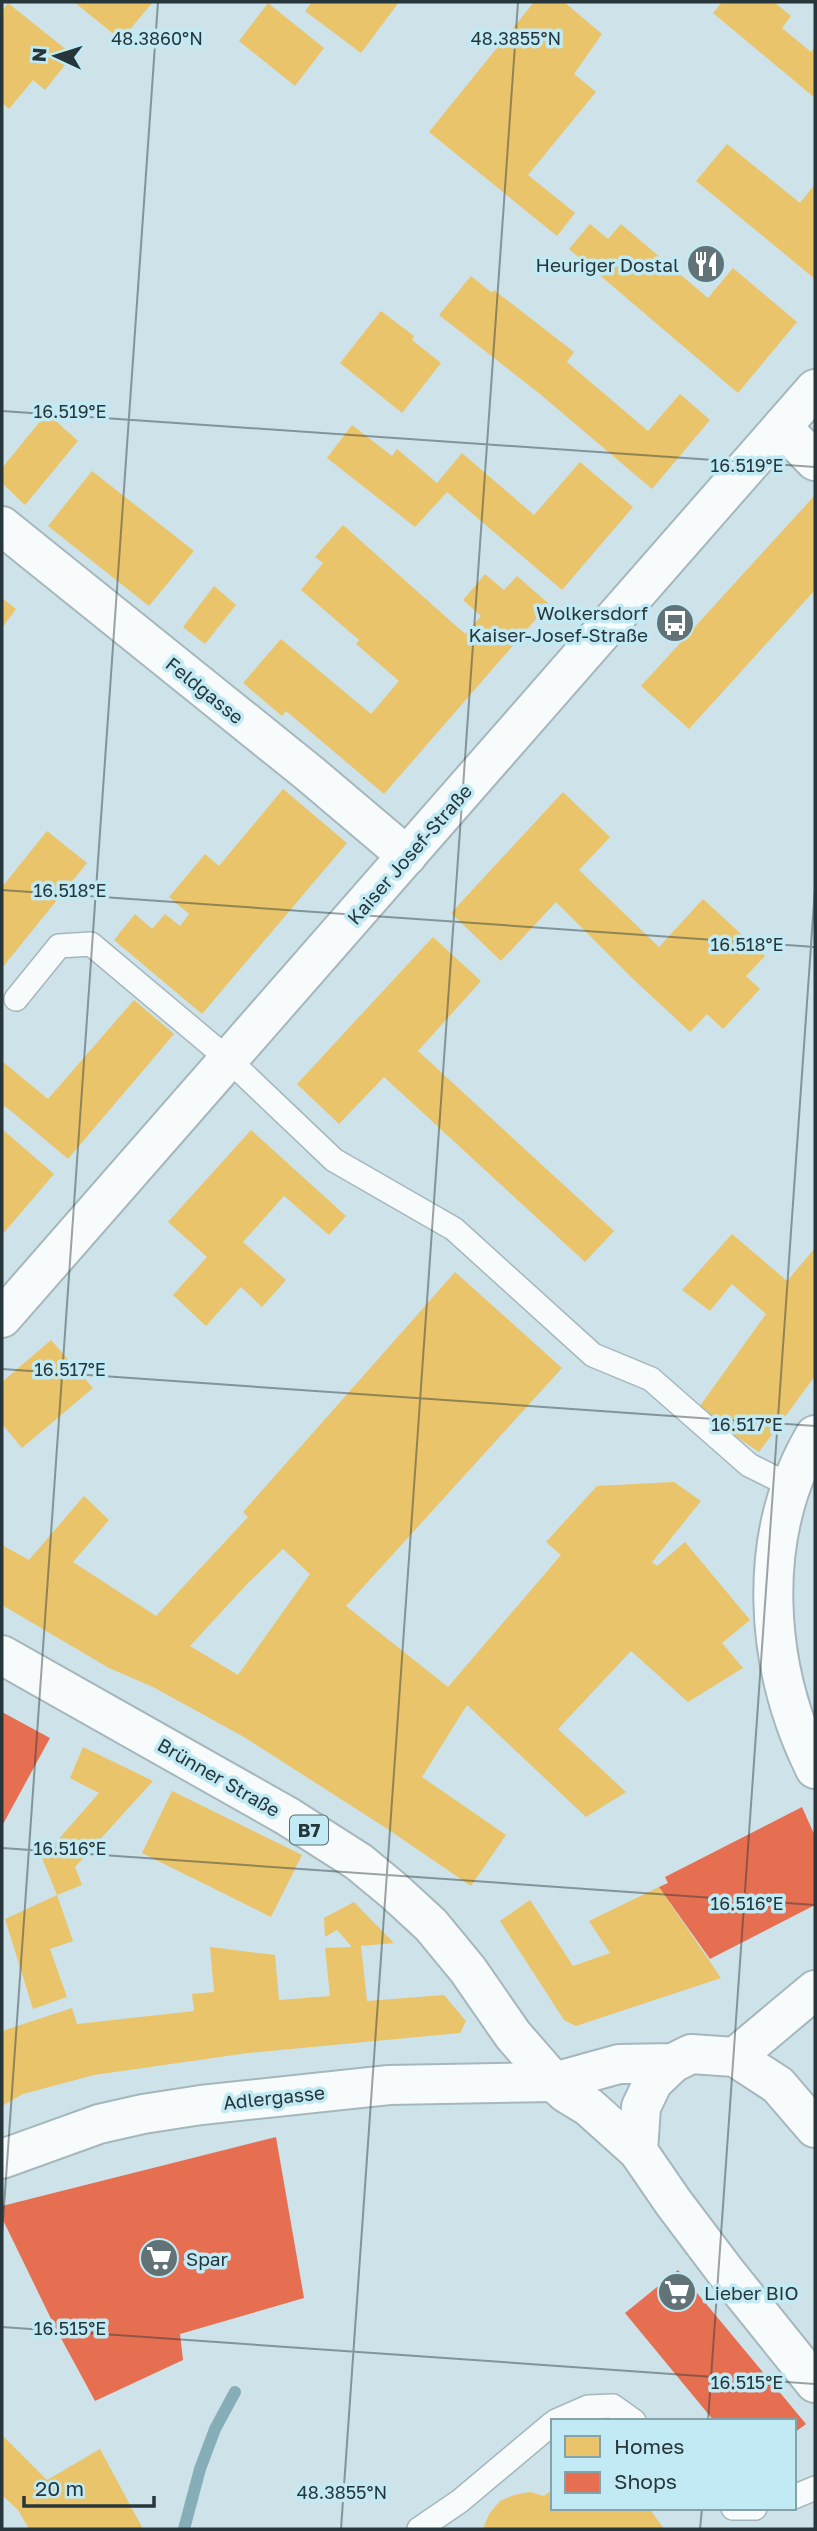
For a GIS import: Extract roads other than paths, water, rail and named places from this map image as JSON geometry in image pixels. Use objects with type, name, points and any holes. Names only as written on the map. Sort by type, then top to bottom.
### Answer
[{"type":"street","name":"Kaiser Josef-Straße","points":[[2,1318],[815,388]]},
{"type":"street","points":[[782,427],[815,461]]},
{"type":"street","name":"Feldgasse","points":[[2,526],[309,773],[407,856]]},
{"type":"street","points":[[815,1435],[791,1486],[782,1516],[775,1559],[774,1615],[779,1664],[793,1714],[815,1769]]},
{"type":"street","name":"Brünner Straße","points":[[2,1655],[287,1816],[359,1862],[431,1925],[468,1970],[513,2035],[554,2082]]},
{"type":"street","points":[[815,1990],[735,2057],[778,2085],[815,2128]]},
{"type":"street","name":"Adlergasse","points":[[2,2159],[99,2124],[201,2105],[389,2085],[554,2082],[619,2064],[673,2063],[691,2054],[735,2057]]},
{"type":"street","points":[[638,2151],[641,2107],[653,2082],[673,2063]]},
{"type":"street","name":"B7","points":[[554,2082],[589,2107],[638,2151],[703,2242],[815,2383]]},
{"type":"lane","points":[[16,999],[60,946],[90,944],[228,1059],[334,1160],[454,1229],[593,1355],[651,1379],[749,1465],[791,1486]]},
{"type":"lane","points":[[561,2419],[588,2407],[613,2406],[631,2419]]},
{"type":"lane","points":[[419,2529],[460,2501],[551,2425]]},
{"type":"lane","points":[[796,2496],[815,2488]]},
{"type":"waterway","points":[[184,2529],[200,2469],[215,2429],[235,2392]]},
{"type":"place","name":"Heuriger Dostal","points":[[706,264]]},
{"type":"place","name":"Wolkersdorf Kaiser-Josef-Straße","points":[[675,623]]},
{"type":"place","name":"Spar","points":[[159,2258]]},
{"type":"place","name":"Lieber BIO","points":[[677,2292]]}]
